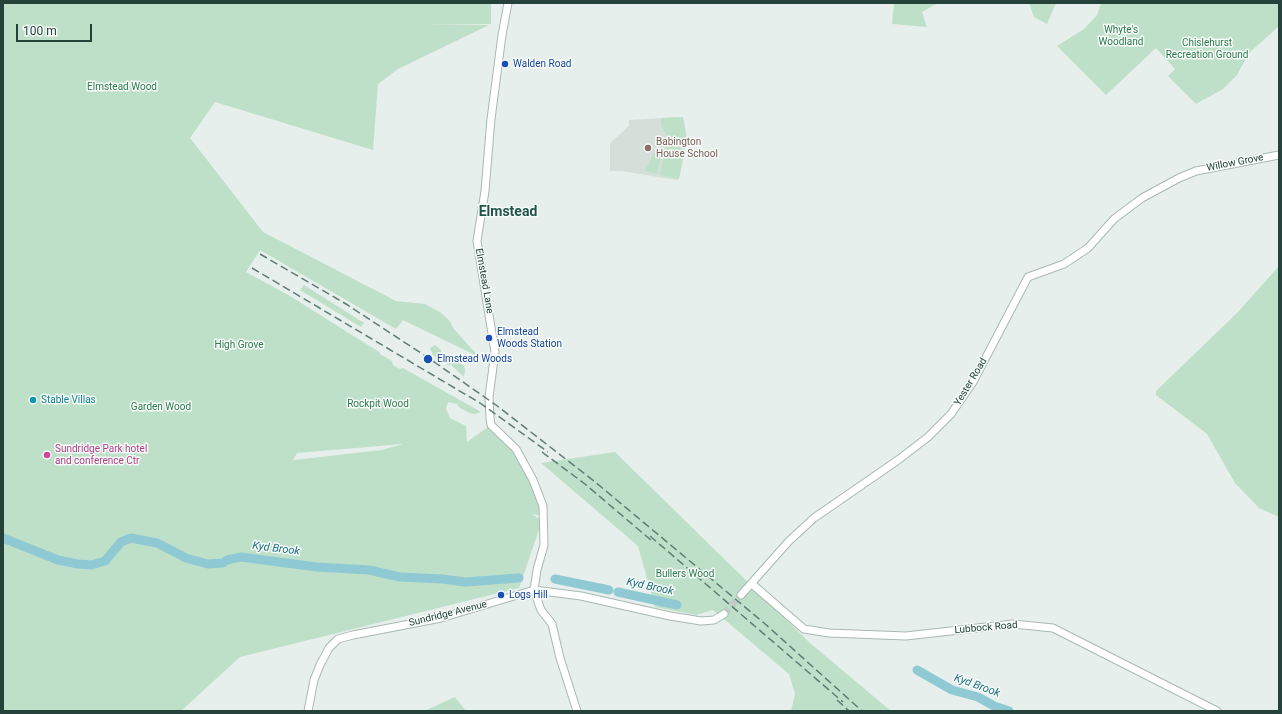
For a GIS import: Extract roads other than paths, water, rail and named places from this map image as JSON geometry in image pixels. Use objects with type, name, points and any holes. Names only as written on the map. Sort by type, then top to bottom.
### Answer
[{"type":"street","name":"Elmstead Lane","points":[[508,3],[502,35],[502,46],[491,119],[485,191],[477,241],[496,352],[489,396],[491,425],[516,450],[533,480],[542,506],[544,545],[537,570],[534,590]]},
{"type":"street","name":"Willow Grove","points":[[1191,172],[1236,162],[1279,155]]},
{"type":"street","name":"Yester Road","points":[[741,595],[789,541],[822,510],[898,460],[928,437],[951,414],[973,382],[1028,277],[1064,264],[1088,248],[1114,219],[1142,198],[1191,172]]},
{"type":"street","name":"Lubbock Road","points":[[752,584],[804,629],[829,633],[906,636],[1013,624],[1053,628],[1217,711]]},
{"type":"street","name":"Sundridge Avenue","points":[[308,711],[320,665],[329,648],[338,639],[441,618],[534,590],[581,596],[670,616],[707,621],[714,620],[724,614]]},
{"type":"street","points":[[534,590],[541,610],[552,624],[560,658],[577,711]]},
{"type":"waterway","name":"Kyd Brook","points":[[3,538],[58,560],[78,564],[91,565],[105,561],[121,542],[131,538],[157,543],[186,558],[208,564],[223,563],[227,560],[241,557],[317,567],[369,570],[400,577],[442,579],[465,582],[519,578]]},
{"type":"waterway","name":"Kyd Brook","points":[[555,579],[609,590]]},
{"type":"waterway","name":"Kyd Brook","points":[[618,592],[677,605]]},
{"type":"waterway","name":"Kyd Brook","points":[[917,670],[952,690],[978,697],[994,706],[1009,711]]},
{"type":"tunnel","points":[[724,614],[741,595]]},
{"type":"railway","points":[[260,254],[346,304],[427,357],[496,405],[594,481],[764,623],[862,711]]},
{"type":"railway","points":[[252,268],[480,403],[548,452]]},
{"type":"railway","points":[[542,452],[585,484],[652,541]]},
{"type":"railway","points":[[650,536],[843,702]]},
{"type":"railway","points":[[837,700],[849,711]]},
{"type":"place","name":"Walden Road","points":[[505,64]]},
{"type":"place","name":"Babington House School","points":[[648,148]]},
{"type":"place","name":"Elmstead Woods Station","points":[[489,338]]},
{"type":"place","name":"Elmstead Woods","points":[[428,359]]},
{"type":"place","name":"Stable Villas","points":[[33,400]]},
{"type":"place","name":"Sundridge Park hotel and conference Ctr","points":[[47,455]]},
{"type":"place","name":"Logs Hill","points":[[501,595]]},
{"type":"district","name":"Elmstead","points":[[508,212]]},
{"type":"park label","name":"Whyte's Woodland","points":[[1121,36]]},
{"type":"park label","name":"Chislehurst Recreation Ground","points":[[1207,48]]},
{"type":"park label","name":"Elmstead Wood","points":[[122,87]]},
{"type":"park label","name":"High Grove","points":[[239,345]]},
{"type":"park label","name":"Rockpit Wood","points":[[378,404]]},
{"type":"park label","name":"Garden Wood","points":[[161,407]]},
{"type":"park label","name":"Bullers Wood","points":[[685,574]]}]
